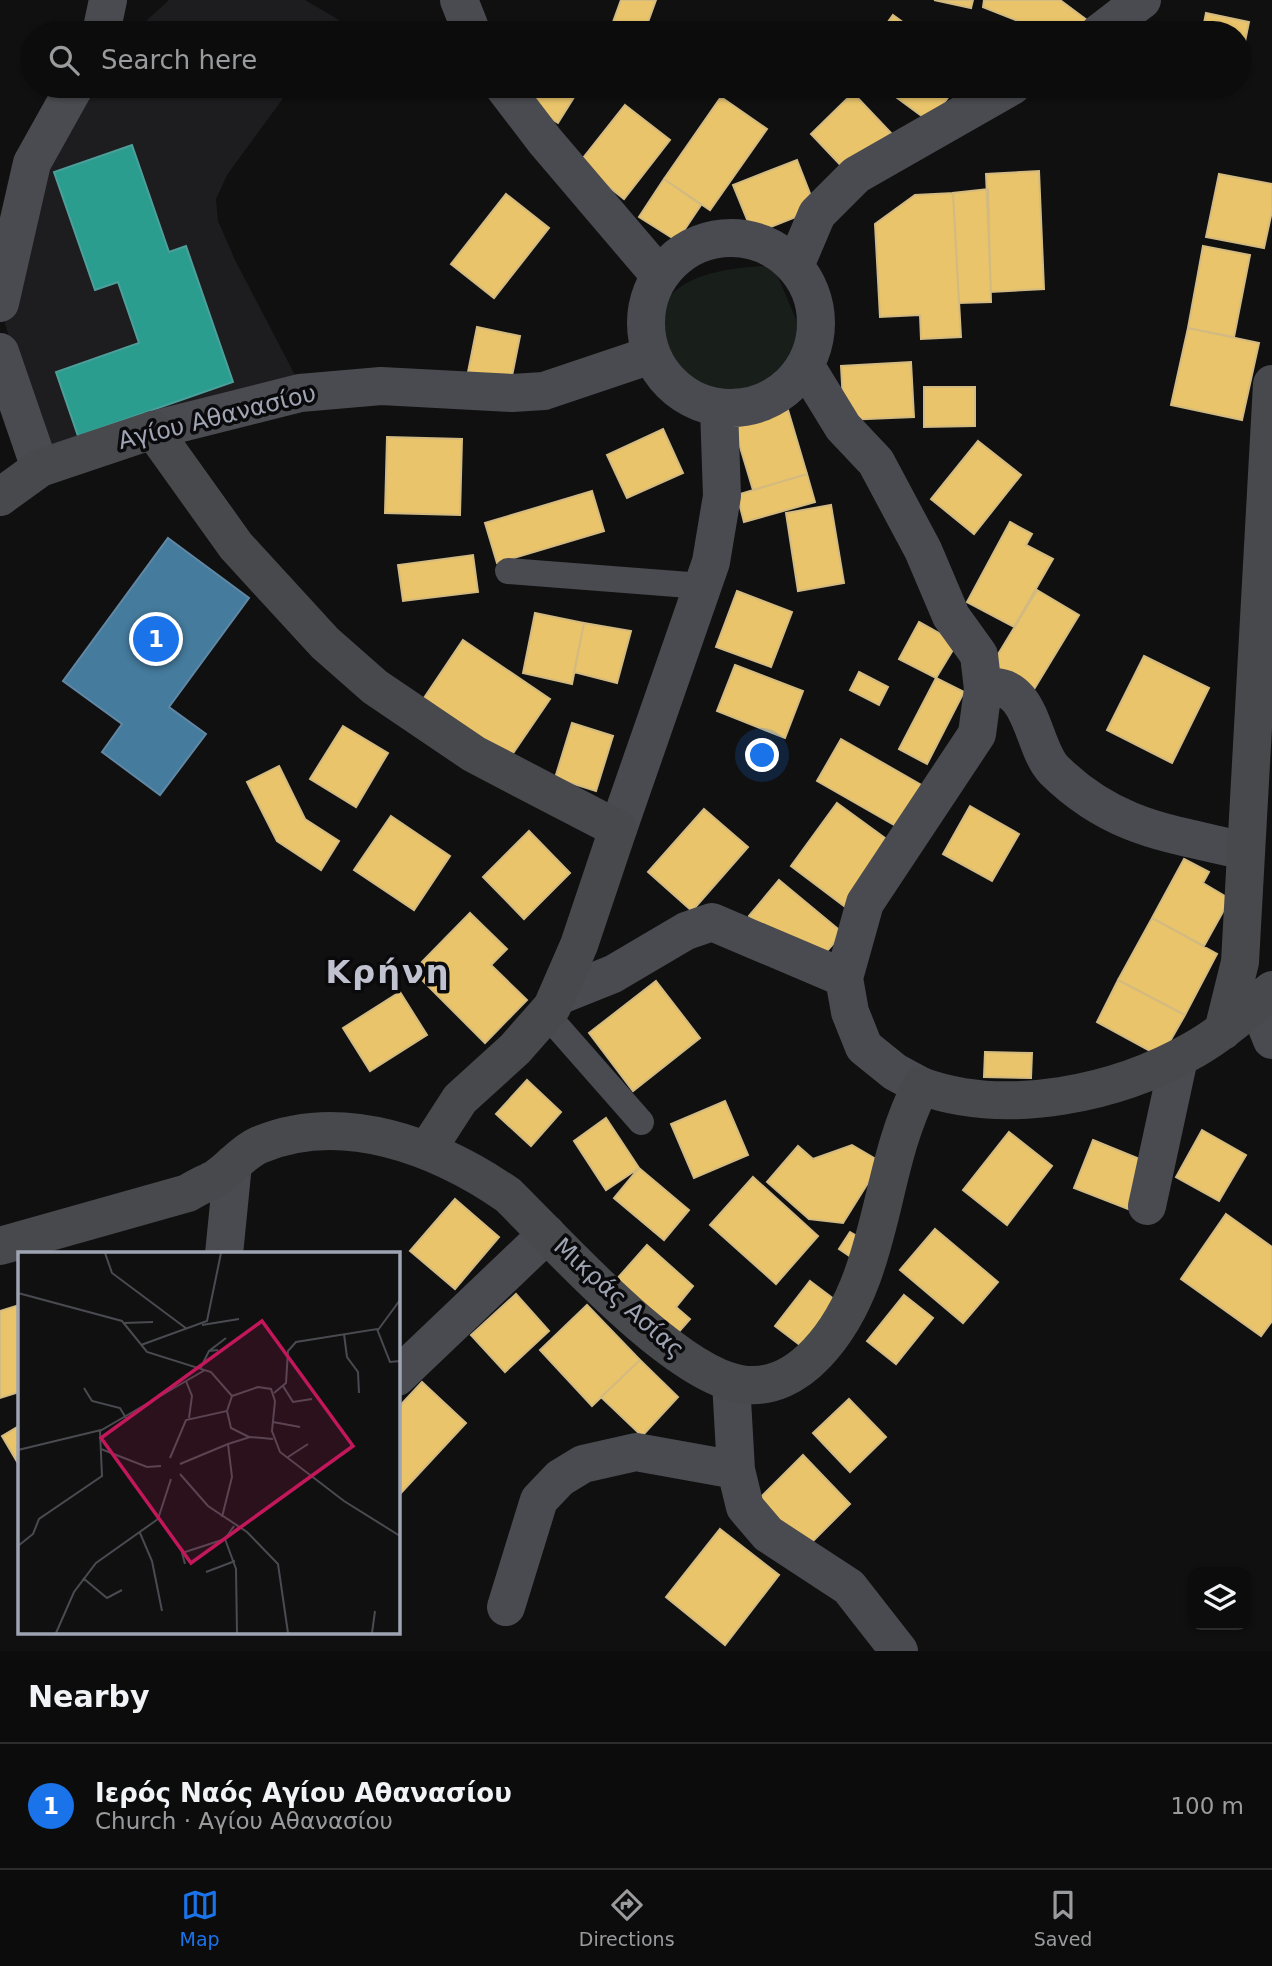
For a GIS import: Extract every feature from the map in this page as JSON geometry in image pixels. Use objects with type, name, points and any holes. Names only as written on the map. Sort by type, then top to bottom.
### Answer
[{"type":"street","points":[[104,21],[108,0]]},
{"type":"street","points":[[459,0],[467,21]]},
{"type":"street","points":[[1115,21],[1142,0]]},
{"type":"street","points":[[0,303],[32,163],[68,98]]},
{"type":"street","points":[[512,98],[552,150],[660,276]]},
{"type":"street","points":[[794,266],[817,214],[856,175],[991,98]]},
{"type":"street","points":[[725,238],[763,244],[794,266],[807,284],[816,314],[815,335],[805,365],[792,383],[763,402],[741,408],[719,408],[684,395],[663,375],[651,355],[646,331],[646,312],[660,276],[688,249],[725,238]]},
{"type":"street","points":[[0,352],[40,468]]},
{"type":"street","name":"Αγίου Αθανασίου","points":[[0,497],[40,468],[153,430],[300,393],[380,386],[512,393],[544,391],[651,355]]},
{"type":"street","points":[[805,365],[843,427],[876,463],[923,550],[951,616],[979,655],[983,689],[976,734],[865,903],[844,978],[850,1012],[864,1048],[895,1072],[921,1086],[963,1097],[1037,1097],[1122,1082],[1179,1058],[1223,1031],[1264,997],[1272,1040]]},
{"type":"street","points":[[1223,1031],[1240,962],[1245,850],[1265,666],[1272,384]]},
{"type":"street","points":[[427,1150],[460,1099],[515,1049],[552,1005],[579,945],[715,541],[722,496],[719,408]]},
{"type":"street","points":[[153,430],[236,546],[325,643],[375,687],[474,754],[618,829]]},
{"type":"street","points":[[983,689],[993,686],[1004,689],[1027,708],[1051,768],[1115,817],[1144,827],[1245,850]]},
{"type":"street","points":[[552,1005],[613,974],[686,930],[712,922],[844,978]]},
{"type":"street","points":[[1147,1206],[1179,1058]]},
{"type":"street","name":"Μικράς Ασίας","points":[[0,1245],[174,1198],[216,1177],[256,1146],[283,1136],[309,1130],[356,1132],[427,1150],[488,1181],[508,1195],[671,1349],[731,1382],[758,1385],[783,1377],[806,1362],[836,1332],[862,1277],[884,1209],[889,1175],[903,1121],[921,1086]]},
{"type":"street","points":[[224,1252],[233,1164]]},
{"type":"street","points":[[399,1375],[547,1234]]},
{"type":"street","points":[[731,1382],[736,1471],[745,1507],[755,1522],[768,1534],[849,1587],[900,1651]]},
{"type":"street","points":[[506,1607],[539,1500],[560,1478],[583,1464],[595,1459],[636,1452],[736,1471]]},
{"type":"lane","points":[[508,571],[702,586]]},
{"type":"lane","points":[[552,1005],[641,1122]]},
{"type":"shaded area","points":[[169,0],[305,0],[339,20],[338,21],[146,21]]},
{"type":"shaded area","points":[[84,98],[283,98],[227,175],[216,199],[218,221],[235,260],[307,398],[57,465],[20,378],[5,323],[28,192]]},
{"type":"shaded area","points":[[773,265],[803,336],[776,372],[749,392],[716,398],[696,392],[679,379],[665,361],[658,341],[658,320],[666,301],[685,284],[706,275]]},
{"type":"building: Homes","points":[[621,0],[656,0],[648,21],[613,21]]},
{"type":"building: Homes","points":[[934,0],[973,0],[971,8]]},
{"type":"building: Homes","points":[[984,0],[1060,0],[1088,21],[1018,21],[983,7]]},
{"type":"building: Homes","points":[[1206,13],[1244,21],[1204,21]]},
{"type":"building: Homes","points":[[893,15],[901,21],[889,21]]},
{"type":"building: Homes","points":[[525,98],[574,98],[558,123],[525,103]]},
{"type":"building: Homes","points":[[720,98],[767,129],[710,210],[664,179]]},
{"type":"building: Homes","points":[[848,98],[858,98],[891,133],[849,174],[811,134]]},
{"type":"building: Homes","points":[[897,98],[948,98],[930,122]]},
{"type":"building: Homes","points":[[625,105],[670,140],[624,199],[579,163]]},
{"type":"building: Homes","points":[[797,160],[816,209],[753,234],[733,185]]},
{"type":"building: Homes","points":[[1039,171],[1044,289],[991,292],[986,174]]},
{"type":"building: Homes","points":[[1219,174],[1272,184],[1272,211],[1264,248],[1206,237]]},
{"type":"building: Homes","points":[[664,179],[701,205],[677,241],[639,217]]},
{"type":"building: Homes","points":[[988,189],[991,302],[959,303],[953,193]]},
{"type":"building: Homes","points":[[953,193],[961,337],[921,339],[920,315],[880,317],[875,224],[915,195]]},
{"type":"building: Homes","points":[[506,194],[549,228],[494,298],[451,264]]},
{"type":"building: Homes","points":[[1203,246],[1250,255],[1234,337],[1188,328]]},
{"type":"building: Homes","points":[[477,327],[520,336],[511,381],[468,372]]},
{"type":"building: Homes","points":[[1188,328],[1259,343],[1242,420],[1171,405]]},
{"type":"building: Homes","points":[[911,362],[914,417],[844,420],[841,366]]},
{"type":"building: Homes","points":[[924,387],[975,387],[975,426],[924,427]]},
{"type":"building: Homes","points":[[788,410],[807,474],[753,490],[734,427]]},
{"type":"building: Homes","points":[[663,429],[683,473],[627,498],[607,455]]},
{"type":"building: Homes","points":[[387,437],[462,439],[460,515],[385,513]]},
{"type":"building: Homes","points":[[978,441],[1021,475],[974,534],[931,499]]},
{"type":"building: Homes","points":[[807,474],[815,502],[744,522],[737,495]]},
{"type":"building: Homes","points":[[592,491],[604,531],[497,563],[485,523]]},
{"type":"building: Homes","points":[[831,505],[844,583],[798,591],[786,513]]},
{"type":"building: Homes","points":[[1010,522],[1032,534],[1026,545],[1053,559],[1014,627],[967,602]]},
{"type":"building: Homes","points":[[473,555],[478,592],[403,601],[398,565]]},
{"type":"building: Homes","points":[[1037,590],[1079,615],[1033,691],[991,666]]},
{"type":"building: Homes","points":[[737,591],[792,612],[771,667],[716,647]]},
{"type":"building: Homes","points":[[535,613],[584,623],[572,684],[523,673]]},
{"type":"building: Homes","points":[[919,622],[957,643],[936,678],[899,659]]},
{"type":"building: Homes","points":[[584,623],[631,631],[617,683],[574,672]]},
{"type":"building: Homes","points":[[463,640],[550,699],[509,759],[422,701]]},
{"type":"building: Homes","points":[[1144,656],[1209,688],[1172,763],[1107,730]]},
{"type":"building: Homes","points":[[735,665],[803,691],[785,738],[717,711]]},
{"type":"building: Homes","points":[[859,672],[888,687],[879,705],[850,690]]},
{"type":"building: Homes","points":[[936,678],[964,692],[927,764],[899,749]]},
{"type":"building: Homes","points":[[572,723],[613,736],[596,791],[555,778]]},
{"type":"building: Homes","points":[[343,726],[388,753],[356,807],[310,779]]},
{"type":"building: Homes","points":[[841,739],[925,787],[901,829],[817,781]]},
{"type":"building: Homes","points":[[279,766],[305,819],[339,841],[321,870],[277,841],[247,782]]},
{"type":"building: Homes","points":[[837,803],[900,849],[852,912],[791,866]]},
{"type":"building: Homes","points":[[970,806],[1019,834],[992,881],[943,854]]},
{"type":"building: Homes","points":[[704,809],[748,847],[692,911],[648,872]]},
{"type":"building: Homes","points":[[391,816],[450,856],[414,910],[354,870]]},
{"type":"building: Homes","points":[[529,831],[570,873],[524,919],[483,877]]},
{"type":"building: Homes","points":[[1184,859],[1209,872],[1203,883],[1230,899],[1204,946],[1152,918]]},
{"type":"building: Homes","points":[[779,880],[843,933],[827,951],[778,941],[749,916]]},
{"type":"building: Homes","points":[[470,913],[507,949],[491,965],[527,1000],[485,1043],[413,971]]},
{"type":"building: Homes","points":[[1152,918],[1217,954],[1185,1015],[1118,980]]},
{"type":"building: Homes","points":[[1118,980],[1185,1015],[1161,1057],[1097,1022]]},
{"type":"building: Homes","points":[[656,981],[700,1038],[633,1091],[589,1033]]},
{"type":"building: Homes","points":[[400,992],[427,1035],[370,1071],[343,1028]]},
{"type":"building: Homes","points":[[985,1052],[1032,1053],[1031,1078],[984,1077]]},
{"type":"building: Homes","points":[[527,1080],[561,1112],[531,1146],[496,1114]]},
{"type":"building: Homes","points":[[725,1101],[748,1155],[694,1178],[671,1124]]},
{"type":"building: Homes","points":[[606,1118],[639,1168],[606,1190],[574,1141]]},
{"type":"building: Homes","points":[[1202,1130],[1246,1155],[1219,1201],[1176,1177]]},
{"type":"building: Homes","points":[[1009,1132],[1052,1166],[1007,1225],[963,1190]]},
{"type":"building: Homes","points":[[1093,1140],[1147,1162],[1128,1209],[1074,1188]]},
{"type":"building: Homes","points":[[852,1145],[881,1162],[843,1223],[809,1219],[767,1182],[798,1146],[813,1159]]},
{"type":"building: Homes","points":[[639,1168],[689,1210],[664,1240],[614,1198]]},
{"type":"building: Homes","points":[[753,1177],[818,1236],[776,1284],[710,1225]]},
{"type":"building: Homes","points":[[455,1199],[499,1237],[455,1289],[410,1251]]},
{"type":"building: Homes","points":[[1226,1214],[1272,1247],[1272,1321],[1261,1336],[1181,1279]]},
{"type":"building: Homes","points":[[935,1229],[998,1282],[963,1323],[900,1270]]},
{"type":"building: Homes","points":[[850,1232],[869,1243],[857,1261],[839,1249]]},
{"type":"building: Homes","points":[[647,1245],[693,1286],[676,1307],[690,1319],[676,1335],[615,1281]]},
{"type":"building: Homes","points":[[810,1281],[839,1303],[804,1348],[775,1326]]},
{"type":"building: Homes","points":[[516,1294],[549,1331],[505,1372],[471,1335]]},
{"type":"building: Homes","points":[[904,1295],[933,1318],[896,1364],[867,1341]]},
{"type":"building: Homes","points":[[18,1305],[18,1392],[0,1398],[0,1311]]},
{"type":"building: Homes","points":[[587,1305],[640,1360],[592,1406],[540,1350]]},
{"type":"building: Homes","points":[[640,1360],[678,1397],[642,1436],[601,1397]]},
{"type":"building: Homes","points":[[422,1382],[466,1423],[400,1494],[399,1466],[399,1407]]},
{"type":"building: Homes","points":[[849,1399],[886,1437],[850,1472],[813,1433]]},
{"type":"building: Homes","points":[[18,1427],[18,1463],[2,1436]]},
{"type":"building: Homes","points":[[803,1455],[850,1504],[804,1550],[756,1502]]},
{"type":"building: Homes","points":[[720,1529],[779,1575],[725,1645],[666,1597]]},
{"type":"building: Schools","points":[[132,145],[169,252],[186,246],[233,382],[78,436],[56,372],[139,343],[118,282],[95,290],[54,172]]},
{"type":"building: Public","points":[[168,538],[249,598],[169,707],[206,734],[160,795],[102,752],[122,724],[63,681]]},
{"type":"place","name":"Ιερός Ναός Αγίου Αθανασίου","points":[[156,639]]},
{"type":"district","name":"Κρήνη","points":[[388,972]]}]
